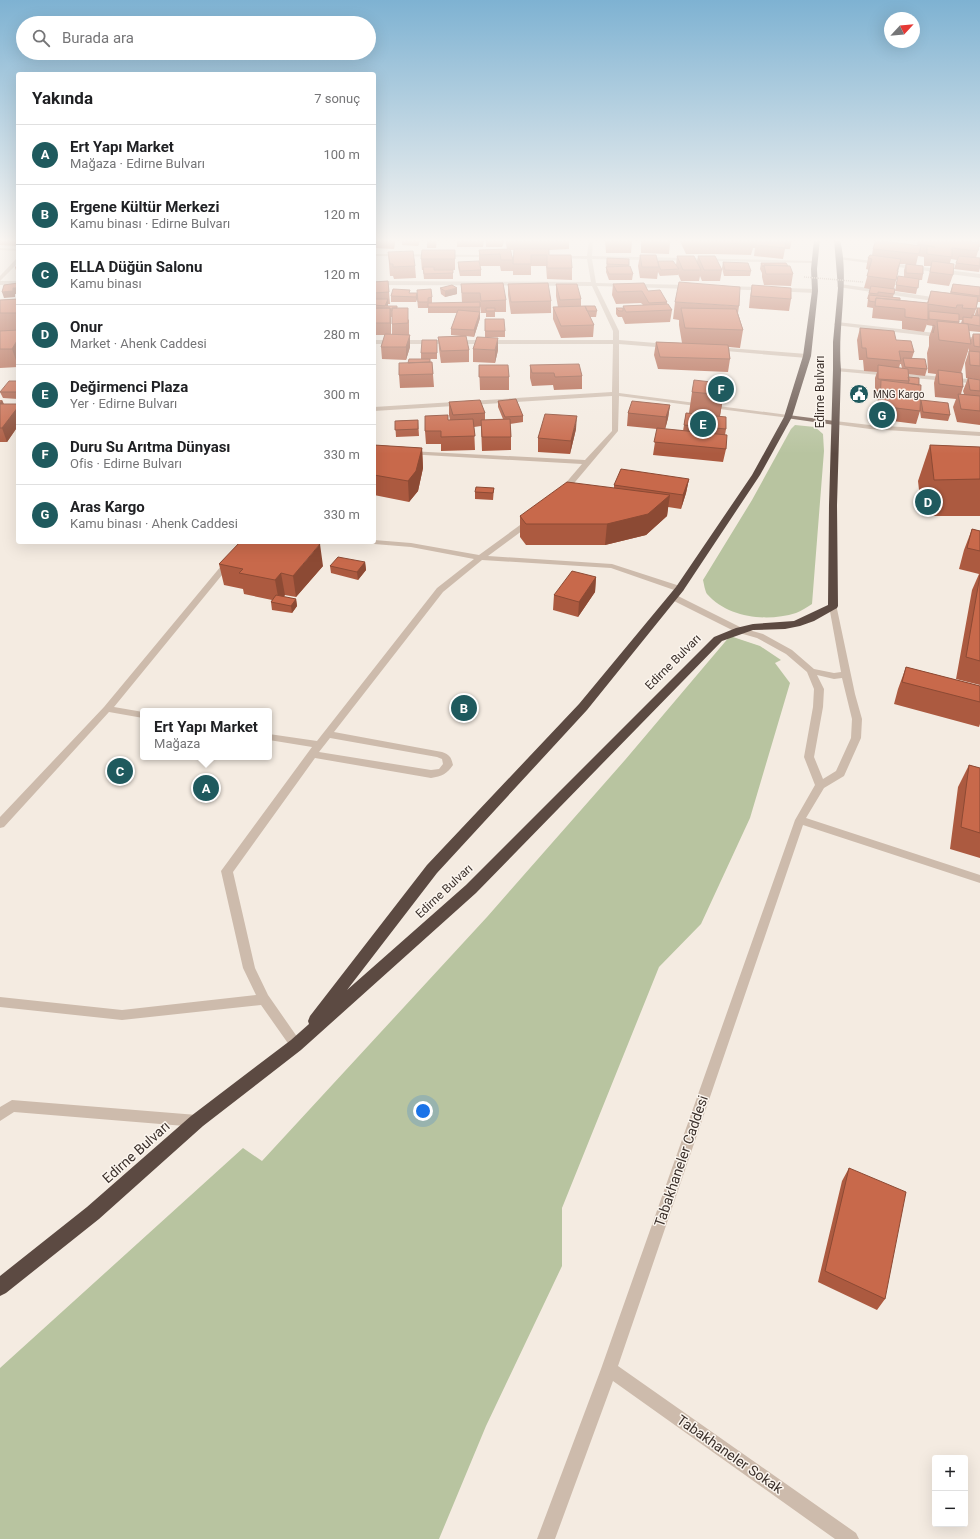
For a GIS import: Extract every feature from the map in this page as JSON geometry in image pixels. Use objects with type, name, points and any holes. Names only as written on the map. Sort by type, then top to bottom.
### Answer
[{"type":"highway","name":"Edirne Bulvarı","points":[[296,1045],[432,869],[582,707],[676,593],[756,475],[788,417],[806,356],[812,311]]},
{"type":"highway","name":"Edirne Bulvarı","points":[[0,1287],[93,1213],[197,1121],[296,1045],[471,889],[718,639],[739,630],[754,627],[784,626],[797,623],[820,614],[833,606],[836,358],[839,311]]},
{"type":"main road","points":[[788,417],[835,423]]},
{"type":"street","points":[[557,498],[586,462],[615,431],[616,331],[607,311]]},
{"type":"street","points":[[837,324],[980,340]]},
{"type":"street","points":[[376,342],[616,342],[671,346]]},
{"type":"street","points":[[711,349],[806,356]]},
{"type":"street","points":[[837,370],[980,382]]},
{"type":"street","points":[[376,409],[615,394],[788,417]]},
{"type":"street","points":[[835,423],[870,427],[980,434]]},
{"type":"street","points":[[398,453],[586,462]]},
{"type":"street","points":[[296,1045],[264,999],[249,968],[227,871],[328,734],[440,590],[480,558],[535,518]]},
{"type":"street","points":[[376,542],[411,546],[480,558],[612,566],[676,593],[739,630],[760,636],[783,648],[810,671],[819,689],[818,707],[809,757],[820,785]]},
{"type":"street","points":[[0,824],[107,709],[243,544]]},
{"type":"street","name":"Tabakhaneler Caddesi","points":[[546,1539],[609,1369],[800,820],[820,785],[840,773],[856,738],[857,719],[846,674],[833,606]]},
{"type":"street","points":[[810,671],[834,676],[846,674]]},
{"type":"street","points":[[107,709],[140,714]]},
{"type":"street","points":[[272,738],[316,750],[431,774],[442,772],[448,764],[446,757],[439,754],[328,734]]},
{"type":"street","points":[[800,820],[980,880]]},
{"type":"street","points":[[0,1002],[122,1016],[264,999]]},
{"type":"street","points":[[0,1115],[12,1106],[197,1121]]},
{"type":"street","name":"Tabakhaneler Sokak","points":[[609,1369],[850,1539]]},
{"type":"green space","points":[[795,425],[815,427],[823,434],[824,451],[812,604],[796,613],[785,616],[761,617],[737,613],[716,602],[707,594],[703,580],[752,500],[791,429]]},
{"type":"green space","points":[[730,636],[760,646],[781,660],[775,663],[790,683],[750,818],[701,924],[659,967],[562,1208],[562,1266],[486,1426],[439,1539],[0,1539],[0,1368],[243,1148],[262,1161],[487,917],[625,760]]},
{"type":"building","points":[[0,311],[16,311],[16,313],[0,313]]},
{"type":"building","points":[[376,311],[390,311],[390,323],[376,323]]},
{"type":"building","points":[[392,311],[408,311],[408,323],[392,324]]},
{"type":"building","points":[[458,311],[480,312],[474,330],[451,329]]},
{"type":"building","points":[[555,311],[587,311],[594,325],[561,326]]},
{"type":"building","points":[[625,311],[653,311],[626,312]]},
{"type":"building","points":[[682,311],[737,311],[743,330],[685,328]]},
{"type":"building","points":[[905,311],[928,311],[928,320],[905,317]]},
{"type":"building","points":[[929,311],[959,314],[959,322],[929,319]]},
{"type":"building","points":[[972,315],[980,316],[980,326],[963,323],[963,317],[972,318]]},
{"type":"building","points":[[485,319],[504,319],[505,331],[485,331]]},
{"type":"building","points":[[937,321],[968,324],[971,344],[939,340]]},
{"type":"building","points":[[860,328],[894,331],[896,340],[911,341],[914,352],[899,351],[901,361],[867,358],[866,348],[862,348]]},
{"type":"building","points":[[16,330],[16,342],[12,349],[0,349],[0,331]]},
{"type":"building","points":[[385,334],[410,335],[406,347],[381,347]]},
{"type":"building","points":[[973,334],[980,334],[980,347],[974,346]]},
{"type":"building","points":[[466,336],[469,350],[441,351],[438,337]]},
{"type":"building","points":[[477,337],[498,338],[495,350],[473,349]]},
{"type":"building","points":[[422,340],[437,340],[437,353],[421,353]]},
{"type":"building","points":[[656,342],[728,345],[730,359],[660,357]]},
{"type":"building","points":[[969,351],[980,352],[980,366],[970,365]]},
{"type":"building","points":[[903,358],[925,359],[927,369],[905,367]]},
{"type":"building","points":[[409,359],[430,359],[430,362],[408,363]]},
{"type":"building","points":[[432,362],[433,374],[399,375],[399,363]]},
{"type":"building","points":[[579,364],[582,376],[555,377],[554,373],[532,373],[530,365]]},
{"type":"building","points":[[479,365],[508,365],[509,377],[479,377]]},
{"type":"building","points":[[878,365],[908,369],[909,381],[878,379]]},
{"type":"building","points":[[938,370],[962,373],[963,387],[939,384]]},
{"type":"building","points":[[908,377],[919,378],[919,385],[908,383]]},
{"type":"building","points":[[968,378],[980,380],[980,391],[970,390]]},
{"type":"building","points":[[694,380],[720,383],[725,386],[723,395],[692,392]]},
{"type":"building","points":[[881,380],[921,385],[920,411],[880,406]]},
{"type":"building","points":[[9,381],[16,381],[16,392],[0,392]]},
{"type":"building","points":[[958,394],[980,396],[980,411],[961,409]]},
{"type":"building","points":[[516,399],[523,416],[505,417],[498,401]]},
{"type":"building","points":[[480,400],[485,413],[453,415],[449,402]]},
{"type":"building","points":[[921,400],[948,403],[950,415],[923,412]]},
{"type":"building","points":[[632,401],[670,405],[666,417],[628,413]]},
{"type":"building","points":[[0,404],[16,404],[16,410],[2,428],[0,428]]},
{"type":"building","points":[[686,413],[726,417],[726,429],[684,425]]},
{"type":"building","points":[[545,414],[577,416],[571,441],[538,438]]},
{"type":"building","points":[[448,415],[448,420],[473,419],[475,436],[441,437],[441,431],[425,431],[425,416]]},
{"type":"building","points":[[510,419],[511,437],[482,437],[481,420]]},
{"type":"building","points":[[418,420],[418,429],[395,430],[395,421]]},
{"type":"building","points":[[657,428],[727,435],[726,449],[654,442]]},
{"type":"building","points":[[376,445],[422,448],[416,471],[408,481],[376,475]]},
{"type":"building","points":[[930,445],[980,447],[980,479],[934,480]]},
{"type":"building","points":[[621,469],[689,479],[683,495],[614,485]]},
{"type":"building","points":[[567,482],[670,495],[648,514],[607,524],[526,524],[520,516]]},
{"type":"building","points":[[476,487],[494,488],[493,493],[475,492]]},
{"type":"building","points":[[972,529],[980,531],[980,551],[967,548]]},
{"type":"building","points":[[238,544],[320,544],[293,576],[281,573],[275,580],[239,573],[243,569],[219,564]]},
{"type":"building","points":[[338,557],[365,562],[357,572],[330,566]]},
{"type":"building","points":[[572,571],[596,577],[579,602],[554,595]]},
{"type":"building","points":[[980,575],[980,661],[966,657]]},
{"type":"building","points":[[276,595],[296,599],[291,606],[271,602]]},
{"type":"building","points":[[906,667],[980,686],[980,702],[902,682]]},
{"type":"building","points":[[969,765],[980,768],[980,833],[961,827]]},
{"type":"building","points":[[849,1168],[906,1192],[885,1299],[825,1271]]},
{"type":"place","name":"Duru Su Arıtma Dünyası","points":[[721,389]]},
{"type":"place","name":"MNG Kargo","points":[[859,394]]},
{"type":"place","name":"Aras Kargo","points":[[882,415]]},
{"type":"place","name":"Değirmenci Plaza","points":[[703,424]]},
{"type":"place","name":"Onur","points":[[928,502]]},
{"type":"place","name":"Ergene Kültür Merkezi","points":[[464,708]]},
{"type":"place","name":"ELLA Düğün Salonu","points":[[120,771]]},
{"type":"place","name":"Ert Yapı Market","points":[[206,788]]}]
